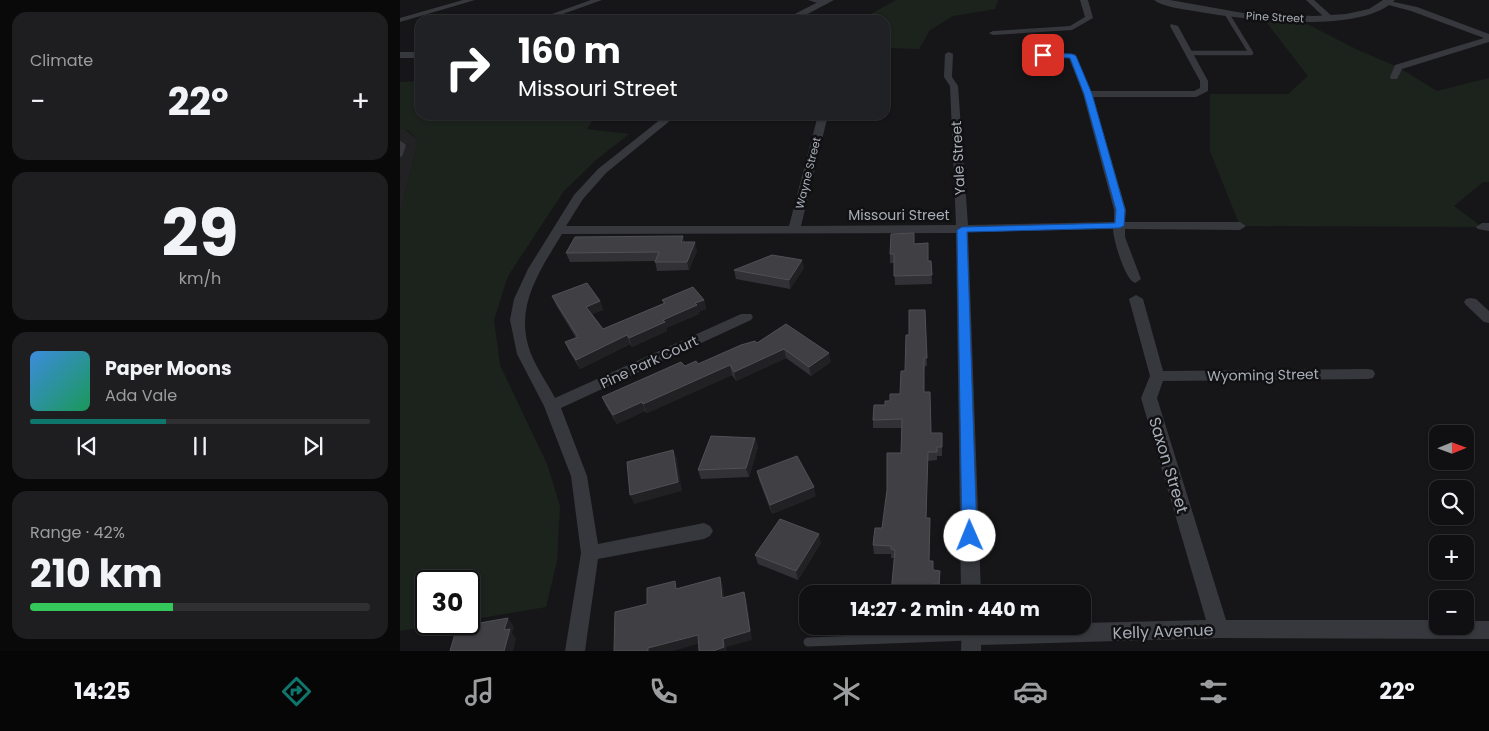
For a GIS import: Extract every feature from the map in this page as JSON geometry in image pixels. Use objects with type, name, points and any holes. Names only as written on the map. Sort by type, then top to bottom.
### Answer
[{"type":"street","points":[[418,15],[471,0]]},
{"type":"street","points":[[554,15],[598,0]]},
{"type":"street","points":[[812,0],[827,1]]},
{"type":"street","points":[[993,33],[1072,28],[1089,18],[1084,0]]},
{"type":"street","name":"Pine Street","points":[[1159,0],[1178,2],[1227,14],[1300,20],[1376,10],[1389,1]]},
{"type":"street","points":[[1310,0],[1329,17]]},
{"type":"street","points":[[798,15],[827,1]]},
{"type":"street","points":[[1389,1],[1489,38]]},
{"type":"street","points":[[400,20],[415,16]]},
{"type":"street","points":[[1088,94],[1196,94],[1205,89],[1204,82],[1174,26]]},
{"type":"street","points":[[1394,77],[1398,67],[1489,38]]},
{"type":"street","name":"Yale Street","points":[[948,54],[948,77],[954,86],[962,230],[971,585]]},
{"type":"street","points":[[400,55],[415,55]]},
{"type":"street","points":[[1043,55],[1072,56],[1088,94],[1120,210],[1120,237],[1135,279]]},
{"type":"street","points":[[575,651],[590,553],[580,476],[552,406],[524,354],[517,320],[521,299],[534,269],[578,198],[602,171],[666,120]]},
{"type":"street","name":"Wayne Street","points":[[794,230],[822,120]]},
{"type":"street","name":"Missouri Street","points":[[558,230],[962,230],[1119,226],[1240,226]]},
{"type":"street","points":[[1136,300],[1157,376]]},
{"type":"street","points":[[1471,302],[1489,319]]},
{"type":"street","name":"Pine Park Court","points":[[552,406],[746,317]]},
{"type":"street","name":"Wyoming Street","points":[[1157,376],[1368,374]]},
{"type":"street","name":"Saxon Street","points":[[1157,376],[1149,398],[1219,629]]},
{"type":"street","points":[[590,553],[704,531]]},
{"type":"street","name":"Kelly Avenue","points":[[972,638],[1219,629],[1489,630]]},
{"type":"lane","points":[[1188,53],[1251,53],[1227,14]]},
{"type":"lane","points":[[400,144],[403,146],[400,154]]},
{"type":"lane","name":"Kelly Avenue","points":[[808,642],[972,638]]},
{"type":"shaded area","points":[[896,0],[998,0],[995,9],[953,16],[930,30],[919,49],[890,48],[890,15],[869,15]]},
{"type":"shaded area","points":[[1263,18],[1299,20],[1358,50],[1398,67],[1437,91],[1489,78],[1489,182],[1483,182],[1454,206],[1482,227],[1240,226],[1210,151],[1210,94],[1288,94],[1308,76]]},
{"type":"shaded area","points":[[415,81],[415,120],[593,120],[587,129],[629,134],[596,160],[564,191],[508,276],[494,320],[500,365],[547,464],[560,506],[557,561],[546,607],[480,618],[480,570],[415,570],[415,629],[400,631],[400,214],[418,141],[408,130],[400,130],[400,82]]},
{"type":"shaded area","points":[[405,129],[418,141],[400,214],[400,130]]},
{"type":"building","points":[[914,233],[914,244],[928,243],[928,261],[931,261],[932,275],[894,276],[894,254],[890,254],[891,234]]},
{"type":"building","points":[[683,236],[681,242],[695,242],[687,262],[655,262],[659,252],[566,253],[575,237]]},
{"type":"building","points":[[772,255],[802,260],[789,280],[734,270]]},
{"type":"building","points":[[587,283],[600,301],[586,307],[603,329],[665,303],[662,300],[693,287],[704,300],[663,320],[665,322],[629,338],[627,335],[576,360],[565,342],[578,337],[552,296]]},
{"type":"building","points":[[909,310],[925,310],[927,358],[924,358],[924,392],[930,392],[931,433],[942,433],[942,447],[937,447],[937,452],[928,452],[926,518],[930,518],[929,561],[933,561],[933,570],[940,571],[939,584],[933,585],[892,585],[895,550],[891,549],[891,546],[873,545],[875,528],[882,528],[887,490],[887,453],[901,453],[902,419],[873,420],[874,405],[885,405],[885,401],[890,401],[890,394],[900,394],[901,371],[905,371],[906,335],[909,335]]},
{"type":"building","points":[[786,324],[829,353],[809,367],[784,349],[734,372],[730,365],[643,404],[642,402],[613,415],[602,397],[681,362],[685,366],[696,361],[698,364],[741,345],[755,341],[757,343]]},
{"type":"building","points":[[711,436],[755,438],[746,468],[698,470]]},
{"type":"building","points":[[673,450],[678,482],[630,495],[627,462]]},
{"type":"building","points":[[797,456],[814,487],[770,505],[757,471]]},
{"type":"building","points":[[780,519],[819,534],[796,571],[755,555]]},
{"type":"building","points":[[720,577],[722,598],[744,592],[750,631],[723,639],[724,647],[713,651],[699,651],[698,635],[648,648],[648,651],[614,651],[615,612],[647,604],[647,588],[675,581],[676,589]]},
{"type":"building","points":[[508,618],[504,630],[510,629],[504,651],[450,651],[455,635],[480,635],[480,623]]},
{"type":"route","points":[[970,536],[962,230],[1119,226],[1120,210],[1088,94],[1072,56],[1043,55]]}]
